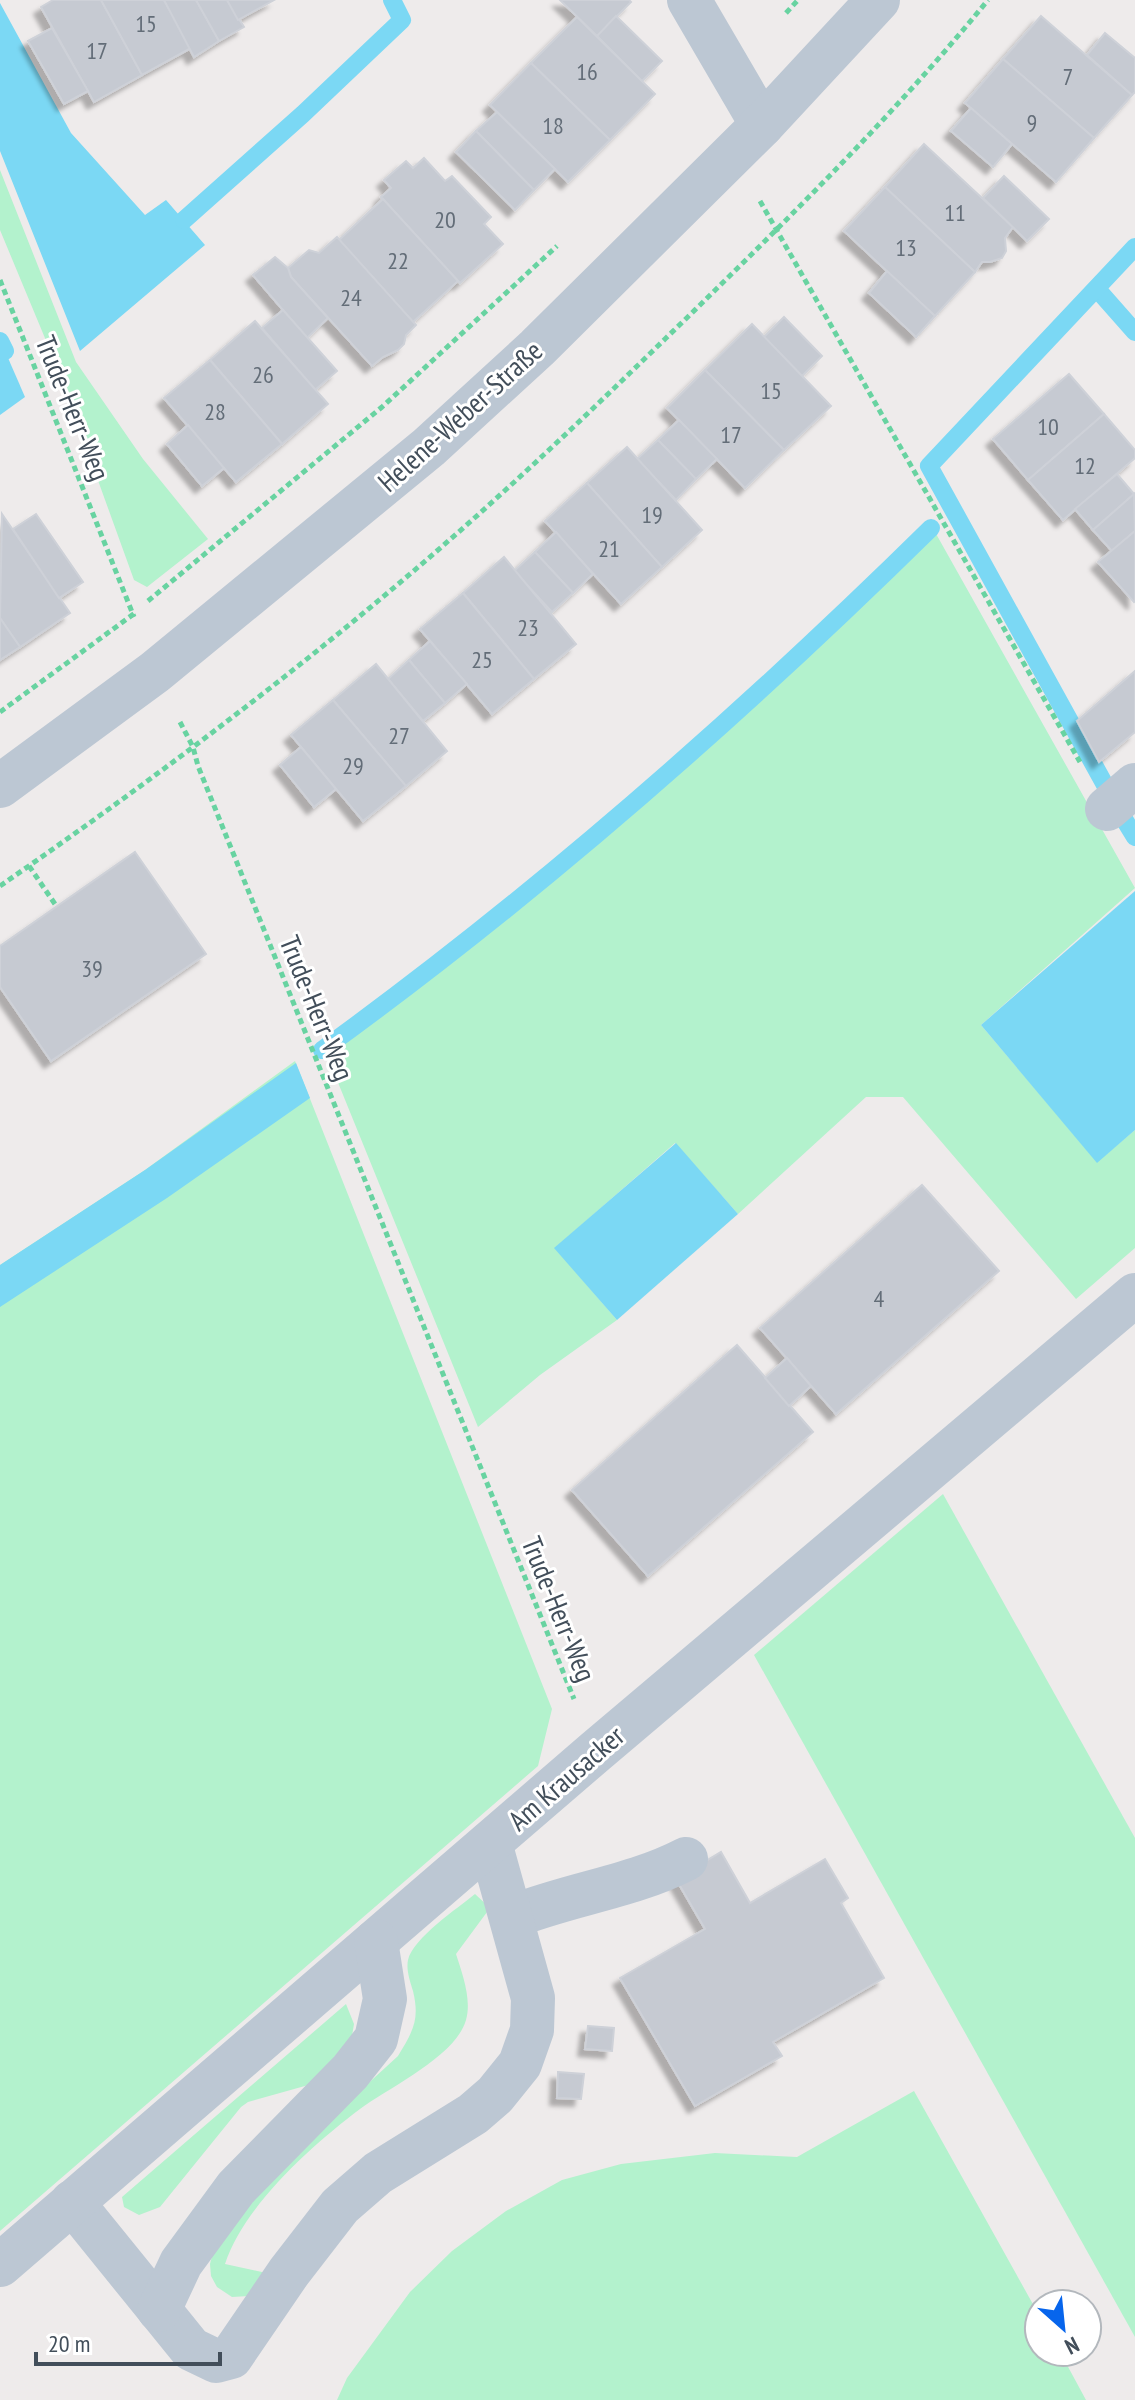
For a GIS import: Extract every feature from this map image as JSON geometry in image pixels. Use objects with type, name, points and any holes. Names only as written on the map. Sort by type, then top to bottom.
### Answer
[{"type":"street","points":[[689,0],[732,72],[747,139]]},
{"type":"street","name":"Helene-Weber-Straße","points":[[0,786],[155,672],[429,447],[537,348],[747,139],[878,0]]},
{"type":"street","name":"Am Krausacker","points":[[0,2265],[595,1752],[1135,1295]]},
{"type":"street","points":[[72,2202],[191,2349],[216,2361],[231,2357],[289,2272],[340,2206],[378,2173],[473,2114],[495,2095],[520,2064],[532,2030],[533,1998],[490,1843]]},
{"type":"street","points":[[512,1917],[582,1893],[649,1876],[686,1859]]},
{"type":"street","points":[[159,2310],[181,2263],[236,2188],[350,2072],[376,2039],[385,1999],[376,1941]]},
{"type":"path","points":[[732,72],[798,0]]},
{"type":"path","points":[[0,886],[193,747],[381,598],[480,513],[605,398],[777,230],[866,138],[988,0]]},
{"type":"path","points":[[747,139],[777,230],[1121,797]]},
{"type":"path","points":[[0,712],[133,614],[382,407],[558,245]]},
{"type":"path","name":"Trude-Herr-Weg","points":[[0,280],[155,672],[193,747],[198,766],[595,1752]]},
{"type":"path","points":[[29,866],[57,907]]},
{"type":"green space","points":[[0,170],[76,362],[143,459],[208,539],[147,587],[134,580],[57,367],[0,230]]},
{"type":"green space","points":[[935,532],[1135,888],[981,1025],[1097,1162],[1135,1130],[1135,1248],[1076,1299],[903,1097],[866,1097],[738,1214],[675,1143],[555,1248],[617,1320],[540,1375],[478,1427],[326,1053],[491,927],[651,795],[777,683]]},
{"type":"green space","points":[[295,1061],[552,1709],[538,1766],[0,2231],[0,1265],[145,1170]]},
{"type":"green space","points":[[943,1494],[1135,1838],[1135,2337],[754,1655]]},
{"type":"green space","points":[[475,1894],[490,1908],[456,1954],[468,2004],[460,2033],[436,2058],[360,2109],[321,2140],[263,2199],[234,2242],[225,2264],[271,2274],[249,2296],[232,2297],[217,2287],[211,2276],[212,2256],[253,2189],[398,2056],[415,2018],[408,1968],[412,1951],[437,1924]]},
{"type":"green space","points":[[346,2004],[354,2024],[352,2036],[312,2084],[248,2102],[160,2207],[139,2215],[124,2207],[122,2197]]},
{"type":"green space","points":[[914,2091],[1024,2288],[1023,2368],[1069,2368],[1086,2400],[337,2400],[347,2378],[410,2292],[452,2251],[506,2211],[562,2180],[621,2164],[715,2153],[797,2157]]},
{"type":"water","points":[[0,3],[71,133],[145,215],[166,200],[205,245],[80,351],[0,151]]},
{"type":"water","points":[[5,351],[25,397],[0,415],[0,353]]},
{"type":"water","points":[[1135,891],[1135,1130],[1097,1163],[981,1025]]},
{"type":"water","points":[[296,1063],[310,1098],[167,1198],[0,1307],[0,1265],[145,1170]]},
{"type":"water","points":[[676,1143],[738,1214],[617,1320],[554,1248]]},
{"type":"building","points":[[53,0],[101,0],[142,75],[94,102],[41,7]]},
{"type":"building","points":[[101,0],[164,0],[191,48],[142,75]]},
{"type":"building","points":[[164,0],[196,0],[219,41],[194,57]]},
{"type":"building","points":[[196,0],[227,0],[244,27],[219,41]]},
{"type":"building","points":[[227,0],[274,0],[238,20]]},
{"type":"building","points":[[560,0],[629,0],[631,2],[597,36]]},
{"type":"building","points":[[616,16],[662,61],[642,81],[597,36]]},
{"type":"building","points":[[1041,16],[1132,95],[1094,138],[1003,59]]},
{"type":"building","points":[[577,17],[655,94],[610,140],[531,63]]},
{"type":"building","points":[[52,28],[88,91],[64,104],[28,41]]},
{"type":"building","points":[[1105,33],[1135,58],[1135,92],[1132,95],[1087,55]]},
{"type":"building","points":[[1003,59],[1094,138],[1056,182],[965,103]]},
{"type":"building","points":[[531,63],[610,140],[568,182],[490,105]]},
{"type":"building","points":[[971,108],[1012,144],[993,167],[951,131]]},
{"type":"building","points":[[497,112],[555,169],[534,190],[476,131]]},
{"type":"building","points":[[476,131],[534,190],[515,210],[456,152]]},
{"type":"building","points":[[924,144],[1013,227],[1005,238],[1006,251],[1002,258],[982,262],[975,272],[885,187]]},
{"type":"building","points":[[424,158],[445,181],[452,176],[491,217],[484,224],[503,244],[460,283],[381,197],[391,188],[384,180],[406,161],[413,168]]},
{"type":"building","points":[[1004,176],[1049,219],[1027,241],[983,198]]},
{"type":"building","points":[[885,187],[975,272],[935,316],[844,231]]},
{"type":"building","points":[[383,199],[458,281],[413,322],[339,240]]},
{"type":"building","points":[[337,237],[416,325],[398,350],[372,366],[291,277],[288,268],[309,250],[319,253]]},
{"type":"building","points":[[275,257],[288,268],[291,277],[328,318],[307,338],[253,275]]},
{"type":"building","points":[[887,271],[935,316],[916,337],[869,293]]},
{"type":"building","points":[[283,310],[337,371],[315,390],[262,328]]},
{"type":"building","points":[[784,317],[822,356],[802,376],[764,337]]},
{"type":"building","points":[[255,321],[328,404],[282,444],[210,360]]},
{"type":"building","points":[[752,324],[831,406],[784,450],[705,370]]},
{"type":"building","points":[[210,360],[282,444],[236,482],[164,398]]},
{"type":"building","points":[[705,370],[784,450],[745,488],[667,408]]},
{"type":"building","points":[[1069,374],[1104,414],[1028,480],[993,439]]},
{"type":"building","points":[[1104,414],[1135,450],[1135,458],[1063,520],[1028,480]]},
{"type":"building","points":[[679,420],[717,459],[696,479],[658,440]]},
{"type":"building","points":[[188,425],[224,468],[202,486],[167,444]]},
{"type":"building","points":[[658,440],[696,479],[676,500],[637,459]]},
{"type":"building","points":[[627,447],[702,530],[662,567],[587,483]]},
{"type":"building","points":[[1117,474],[1134,494],[1093,530],[1075,509]]},
{"type":"building","points":[[587,483],[662,567],[621,604],[545,521]]},
{"type":"building","points":[[1134,494],[1135,531],[1112,551],[1093,530]]},
{"type":"building","points":[[2,514],[70,613],[20,647],[0,618]]},
{"type":"building","points":[[36,514],[83,582],[59,598],[13,529]]},
{"type":"building","points":[[1135,531],[1135,601],[1134,602],[1098,562]]},
{"type":"building","points":[[556,532],[593,574],[573,593],[535,552]]},
{"type":"building","points":[[535,552],[573,593],[552,612],[514,571]]},
{"type":"building","points":[[504,557],[576,644],[534,679],[463,593]]},
{"type":"building","points":[[463,593],[534,679],[492,714],[420,629]]},
{"type":"building","points":[[0,618],[20,647],[0,660]]},
{"type":"building","points":[[430,641],[467,684],[445,703],[409,660]]},
{"type":"building","points":[[409,660],[445,703],[423,721],[388,679]]},
{"type":"building","points":[[376,664],[447,751],[406,786],[333,700]]},
{"type":"building","points":[[1135,671],[1135,732],[1099,762],[1077,721]]},
{"type":"building","points":[[333,700],[406,786],[363,821],[291,735]]},
{"type":"building","points":[[301,747],[336,789],[314,807],[280,765]]},
{"type":"building","points":[[135,852],[206,954],[51,1061],[0,987],[0,946]]},
{"type":"building","points":[[922,1185],[999,1271],[836,1414],[760,1328]]},
{"type":"building","points":[[737,1345],[813,1432],[648,1576],[572,1490]]},
{"type":"building","points":[[787,1358],[811,1386],[789,1406],[765,1378]]},
{"type":"building","points":[[721,1852],[750,1903],[825,1859],[848,1898],[841,1903],[884,1978],[773,2042],[782,2056],[695,2106],[620,1978],[705,1929],[676,1879]]},
{"type":"building","points":[[588,2026],[614,2028],[612,2051],[585,2049]]},
{"type":"building","points":[[558,2072],[584,2074],[581,2099],[557,2098]]},
{"type":"waterway","points":[[184,220],[402,20],[392,0]]},
{"type":"waterway","points":[[1110,794],[929,466],[1135,247]]},
{"type":"waterway","points":[[1097,289],[1135,332]]},
{"type":"waterway","points":[[0,341],[5,351]]},
{"type":"waterway","points":[[322,1050],[482,929],[636,801],[786,667],[931,528]]},
{"type":"waterway","points":[[1124,819],[1135,837]]}]
